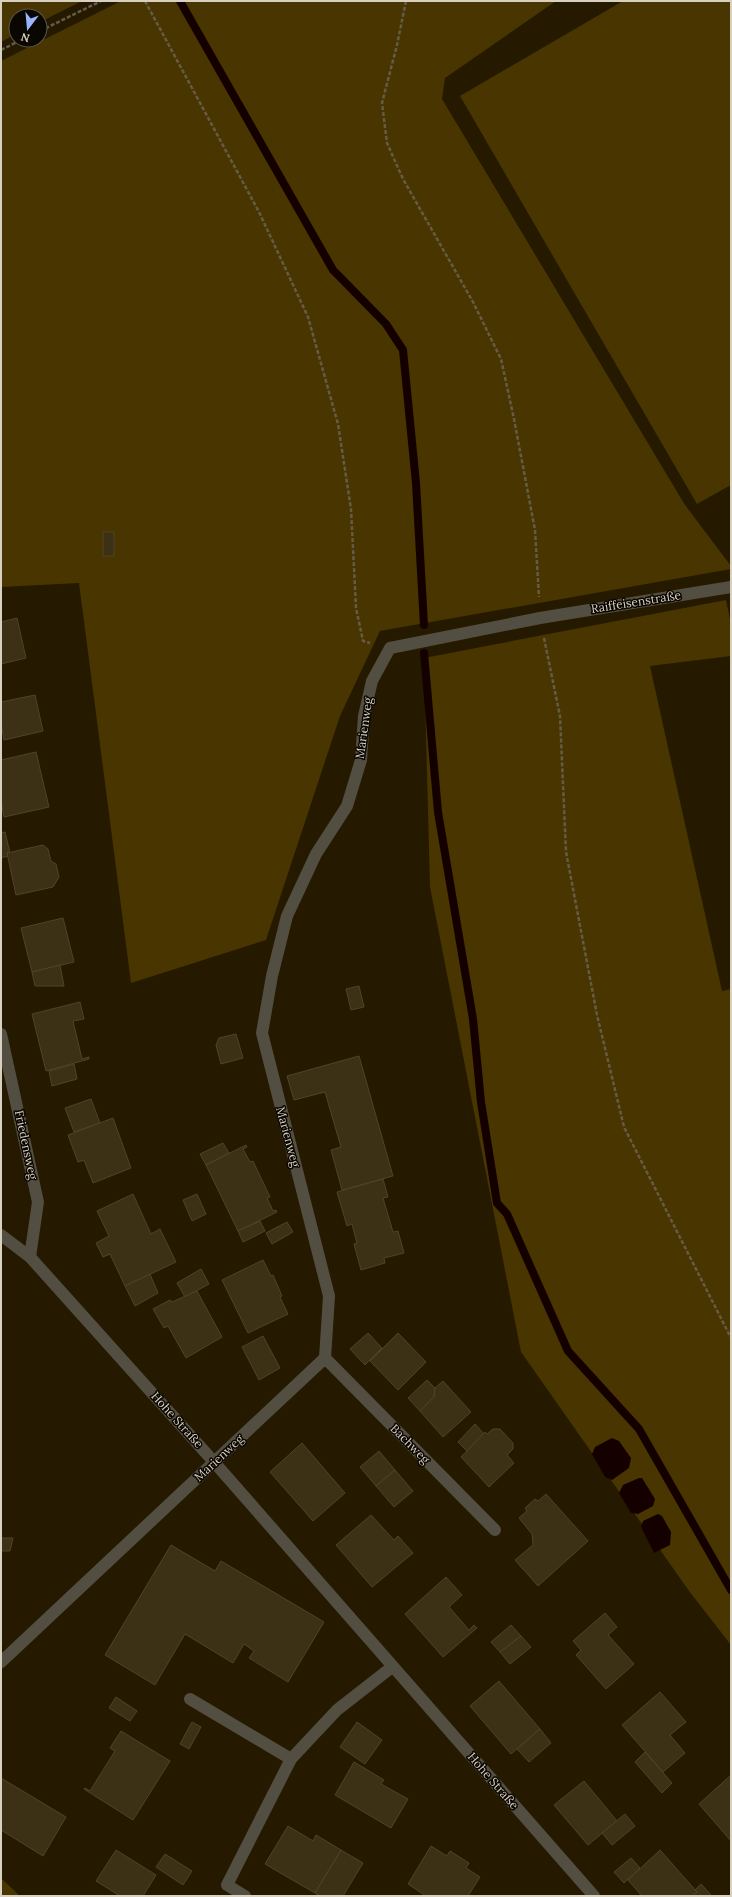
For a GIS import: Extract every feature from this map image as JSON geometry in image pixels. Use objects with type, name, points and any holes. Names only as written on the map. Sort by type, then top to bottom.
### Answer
[{"type":"street","name":"Raiffeisenstraße","points":[[540,618],[731,587]]},
{"type":"street","points":[[390,648],[540,618]]},
{"type":"street","name":"Marienweg","points":[[1,1662],[325,1358],[329,1296],[262,1032],[272,976],[287,916],[316,854],[346,806],[361,760],[364,716],[372,681],[390,648]]},
{"type":"street","name":"Friedensweg","points":[[1,1034],[38,1202],[30,1257]]},
{"type":"street","name":"Hohe Straße","points":[[1,1235],[30,1257],[214,1462],[594,1896]]},
{"type":"street","name":"Bachweg","points":[[325,1358],[495,1530]]},
{"type":"street","points":[[245,1896],[227,1885],[291,1759],[337,1710],[392,1666]]},
{"type":"street","points":[[190,1699],[291,1759]]},
{"type":"path","points":[[48,27],[101,1]]},
{"type":"path","points":[[145,1],[259,212],[308,317],[338,424],[351,509],[356,608],[363,641],[390,648]]},
{"type":"path","points":[[406,1],[397,45],[382,103],[387,143],[403,179],[473,302],[501,359],[535,530],[540,618],[560,716],[566,852],[597,1015],[624,1126],[731,1338]]},
{"type":"shaded area","points":[[1,1],[82,1],[48,18],[48,8],[8,8],[8,38],[1,42]]},
{"type":"shaded area","points":[[121,1],[556,1],[445,78],[442,99],[685,505],[731,566],[731,569],[380,631],[340,716],[266,940],[131,983],[79,583],[1,587],[1,61],[27,48],[48,48],[48,38]]},
{"type":"shaded area","points":[[623,1],[731,1],[731,485],[697,504],[460,96]]},
{"type":"shaded area","points":[[726,600],[731,624],[731,656],[650,666],[722,991],[731,989],[731,1645],[689,1591],[521,1352],[430,887],[424,658]]},
{"type":"shaded area","points":[[612,1438],[619,1441],[631,1458],[629,1468],[612,1480],[605,1477],[592,1454],[595,1447]]},
{"type":"shaded area","points":[[642,1478],[655,1499],[653,1506],[638,1514],[631,1513],[619,1493],[623,1485]]},
{"type":"shaded area","points":[[658,1514],[662,1516],[671,1532],[670,1545],[654,1553],[641,1527],[643,1521]]},
{"type":"shaded area","points":[[1,1878],[20,1896],[1,1896]]},
{"type":"building","points":[[103,532],[114,532],[114,556],[103,556]]},
{"type":"building","points":[[17,618],[26,658],[1,664],[1,622]]},
{"type":"building","points":[[35,695],[43,731],[4,740],[1,723],[1,702]]},
{"type":"building","points":[[36,752],[49,807],[4,817],[1,801],[1,760]]},
{"type":"building","points":[[5,832],[10,853],[7,853],[8,856],[1,858],[1,833]]},
{"type":"building","points":[[43,845],[48,849],[51,861],[56,864],[59,877],[53,887],[16,895],[7,853]]},
{"type":"building","points":[[63,918],[74,962],[32,972],[21,928]]},
{"type":"building","points":[[60,965],[64,986],[35,986],[32,972]]},
{"type":"building","points":[[359,986],[364,1007],[351,1010],[346,989]]},
{"type":"building","points":[[80,1002],[84,1019],[73,1021],[82,1059],[89,1057],[89,1059],[46,1071],[32,1014]]},
{"type":"building","points":[[236,1034],[243,1058],[221,1064],[216,1045],[219,1038]]},
{"type":"building","points":[[359,1056],[393,1176],[342,1190],[331,1150],[341,1147],[325,1092],[294,1100],[287,1076]]},
{"type":"building","points":[[74,1064],[77,1079],[52,1086],[49,1071]]},
{"type":"building","points":[[91,1099],[100,1123],[74,1132],[65,1108]]},
{"type":"building","points":[[113,1118],[131,1168],[93,1183],[84,1160],[78,1162],[68,1135]]},
{"type":"building","points":[[223,1143],[229,1153],[206,1165],[200,1154]]},
{"type":"building","points":[[246,1145],[247,1147],[243,1149],[250,1162],[253,1161],[270,1197],[267,1198],[273,1211],[276,1210],[277,1212],[238,1231],[206,1165]]},
{"type":"building","points":[[383,1179],[388,1197],[383,1198],[393,1232],[398,1231],[404,1253],[384,1258],[385,1263],[361,1270],[354,1244],[357,1243],[352,1224],[347,1226],[337,1192]]},
{"type":"building","points":[[133,1194],[151,1234],[160,1229],[176,1262],[125,1286],[110,1254],[103,1257],[96,1243],[109,1236],[97,1211]]},
{"type":"building","points":[[197,1194],[206,1214],[192,1221],[183,1200]]},
{"type":"building","points":[[260,1221],[265,1231],[243,1242],[238,1231]]},
{"type":"building","points":[[287,1222],[293,1232],[272,1244],[266,1233]]},
{"type":"building","points":[[263,1260],[271,1276],[273,1275],[282,1296],[280,1297],[288,1314],[248,1333],[222,1280]]},
{"type":"building","points":[[201,1269],[209,1284],[185,1297],[177,1283]]},
{"type":"building","points":[[150,1274],[158,1293],[135,1306],[125,1286]]},
{"type":"building","points":[[197,1291],[222,1337],[186,1358],[168,1326],[164,1328],[153,1309],[170,1300],[172,1302]]},
{"type":"building","points":[[368,1333],[382,1348],[365,1365],[350,1349]]},
{"type":"building","points":[[398,1333],[426,1362],[398,1390],[370,1361]]},
{"type":"building","points":[[263,1336],[280,1368],[259,1380],[242,1347]]},
{"type":"building","points":[[427,1380],[435,1388],[434,1397],[420,1411],[408,1398]]},
{"type":"building","points":[[443,1381],[471,1412],[443,1437],[420,1411],[434,1397],[435,1388]]},
{"type":"building","points":[[475,1424],[484,1434],[467,1451],[458,1442]]},
{"type":"building","points":[[493,1429],[500,1429],[513,1443],[513,1449],[507,1455],[514,1463],[489,1487],[461,1457],[485,1432],[487,1434]]},
{"type":"building","points":[[302,1443],[345,1493],[313,1521],[270,1472]]},
{"type":"building","points":[[379,1451],[395,1470],[376,1486],[360,1467]]},
{"type":"building","points":[[395,1470],[413,1491],[394,1507],[376,1486]]},
{"type":"building","points":[[546,1494],[588,1541],[538,1586],[515,1560],[533,1545],[532,1534],[519,1518],[527,1511],[525,1508],[535,1499],[538,1501]]},
{"type":"building","points":[[371,1515],[394,1540],[398,1536],[413,1553],[372,1587],[336,1545]]},
{"type":"building","points":[[1,1538],[13,1538],[10,1551],[1,1551]]},
{"type":"building","points":[[171,1545],[215,1571],[221,1561],[324,1622],[288,1682],[249,1658],[254,1651],[244,1644],[233,1663],[185,1634],[155,1685],[105,1655]]},
{"type":"building","points":[[446,1577],[462,1595],[449,1607],[469,1630],[474,1625],[477,1628],[443,1657],[405,1614]]},
{"type":"building","points":[[605,1613],[617,1627],[608,1635],[634,1664],[606,1689],[576,1655],[581,1650],[573,1641]]},
{"type":"building","points":[[511,1625],[521,1636],[500,1652],[491,1642]]},
{"type":"building","points":[[521,1636],[531,1647],[510,1664],[500,1652]]},
{"type":"building","points":[[499,1681],[540,1729],[511,1754],[470,1706]]},
{"type":"building","points":[[660,1692],[686,1722],[670,1735],[685,1753],[663,1772],[622,1725]]},
{"type":"building","points":[[116,1697],[137,1711],[130,1721],[109,1708]]},
{"type":"building","points":[[192,1722],[201,1727],[189,1749],[180,1744]]},
{"type":"building","points":[[357,1722],[382,1740],[365,1764],[340,1747]]},
{"type":"building","points":[[540,1729],[551,1743],[529,1762],[517,1749]]},
{"type":"building","points":[[121,1731],[170,1761],[133,1820],[84,1789],[85,1788],[90,1791],[115,1751],[110,1748]]},
{"type":"building","points":[[645,1752],[672,1783],[662,1793],[635,1762]]},
{"type":"building","points":[[354,1762],[384,1780],[381,1784],[408,1799],[391,1828],[335,1795]]},
{"type":"building","points":[[731,1775],[731,1841],[699,1804]]},
{"type":"building","points":[[1,1778],[66,1817],[43,1856],[1,1830]]},
{"type":"building","points":[[584,1781],[617,1821],[588,1845],[554,1805]]},
{"type":"building","points":[[625,1814],[635,1826],[612,1845],[602,1833]]},
{"type":"building","points":[[288,1826],[313,1841],[316,1835],[341,1850],[315,1893],[265,1864]]},
{"type":"building","points":[[431,1846],[447,1856],[450,1851],[469,1863],[466,1868],[480,1877],[468,1896],[426,1896],[408,1884]]},
{"type":"building","points":[[116,1850],[156,1875],[143,1896],[120,1896],[96,1881]]},
{"type":"building","points":[[341,1850],[363,1863],[343,1896],[320,1896],[315,1893]]},
{"type":"building","points":[[660,1850],[697,1892],[692,1896],[642,1896],[628,1880]]},
{"type":"building","points":[[165,1854],[192,1871],[183,1885],[156,1867]]},
{"type":"building","points":[[631,1858],[640,1868],[624,1883],[614,1872]]},
{"type":"building","points":[[701,1884],[712,1896],[692,1896],[697,1892],[695,1890]]},
{"type":"waterway","points":[[180,1],[333,270],[386,324],[403,350],[416,483],[424,625]]},
{"type":"waterway","points":[[424,653],[438,812],[473,1019],[481,1102],[497,1203],[507,1214],[568,1351],[639,1429],[731,1590]]}]
